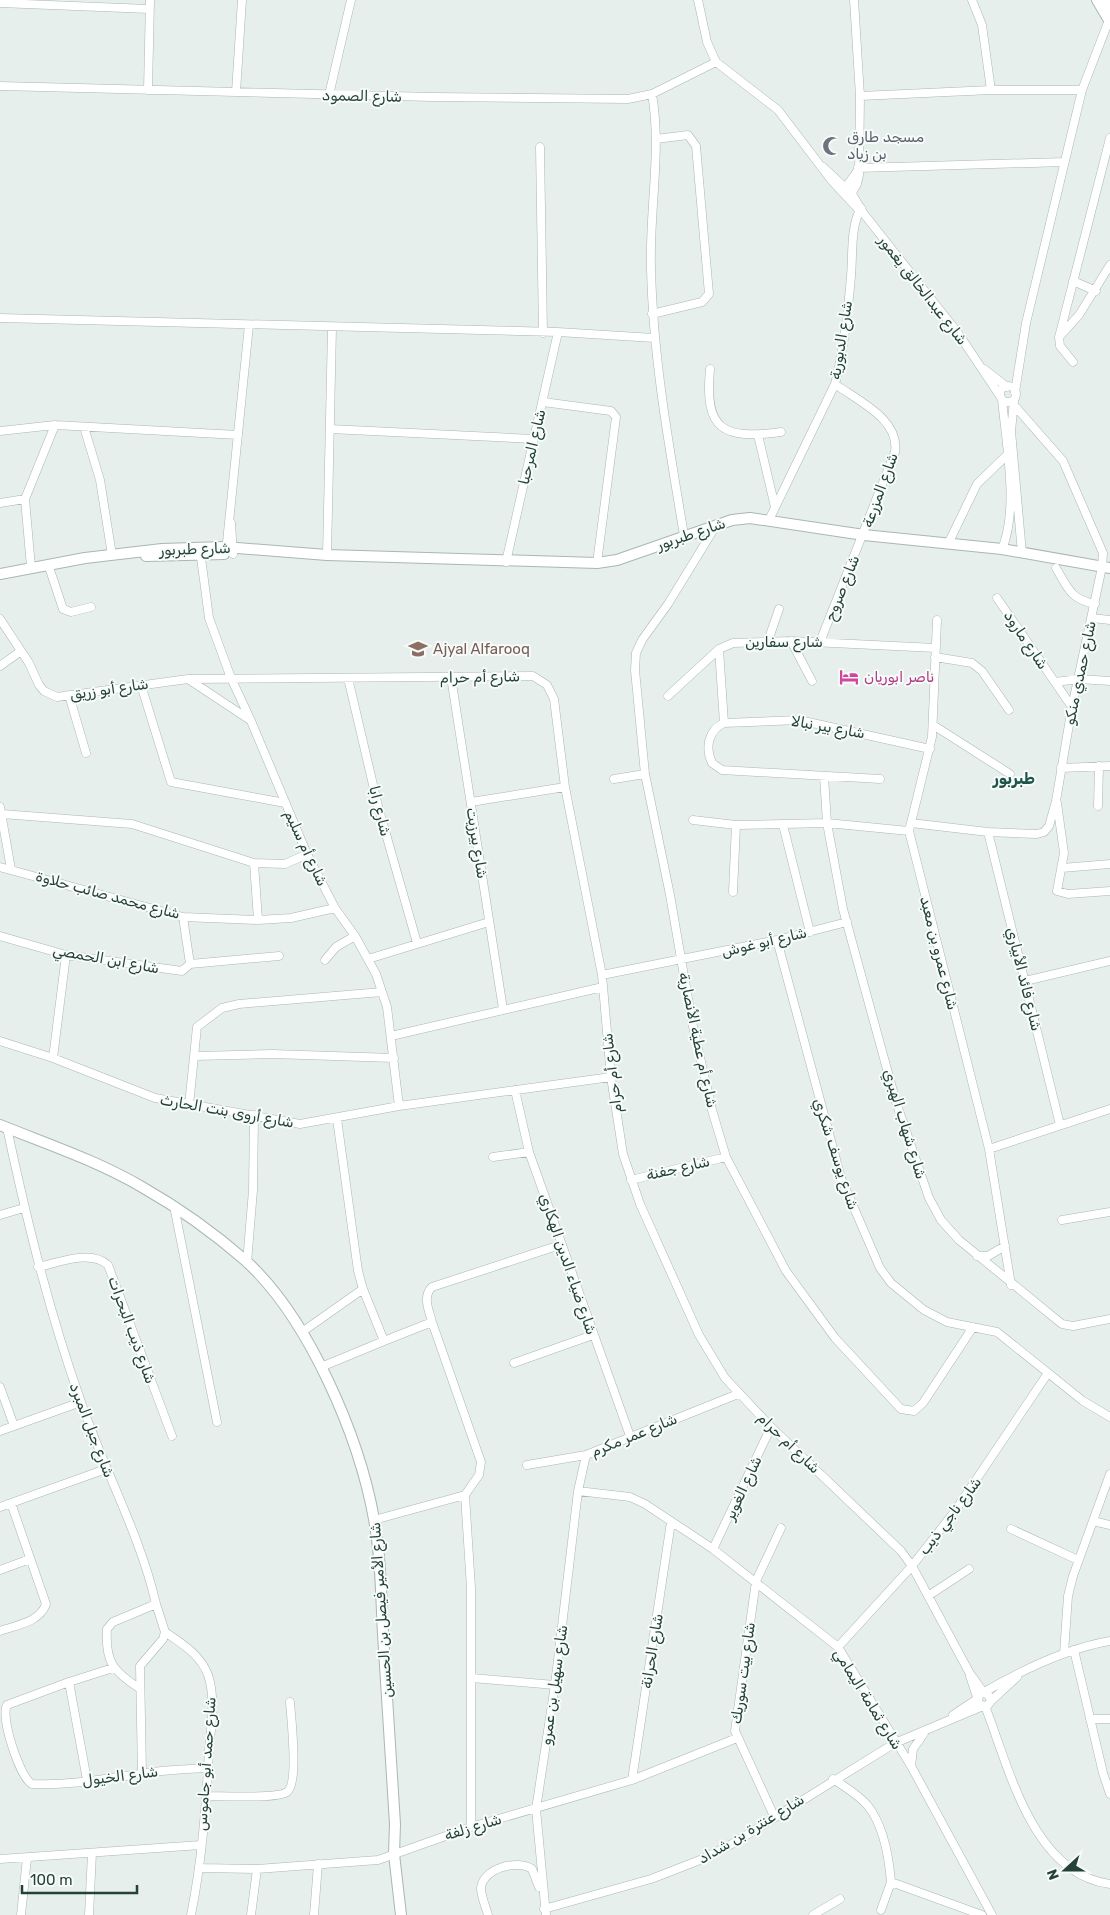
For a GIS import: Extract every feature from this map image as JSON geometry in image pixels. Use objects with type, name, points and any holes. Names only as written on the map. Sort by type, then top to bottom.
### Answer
[{"type":"street","points":[[148,90],[150,0]]},
{"type":"street","points":[[236,92],[242,0]]},
{"type":"street","points":[[329,95],[351,0]]},
{"type":"street","name":"شارع عبدالخالق يغمور","points":[[698,0],[707,42],[716,62],[778,110],[823,167],[862,211],[958,333],[1001,398]]},
{"type":"street","points":[[850,197],[857,184],[860,96],[854,0]]},
{"type":"street","points":[[972,0],[982,25],[991,90]]},
{"type":"street","points":[[1022,553],[1011,431],[1014,399],[1026,323],[1082,90],[1110,21],[1097,0]]},
{"type":"street","points":[[1105,0],[1110,7]]},
{"type":"street","points":[[0,3],[149,9]]},
{"type":"street","name":"شارع الصمود","points":[[0,86],[329,95],[628,99],[652,94],[716,62]]},
{"type":"street","points":[[860,96],[991,90],[1082,90]]},
{"type":"street","points":[[652,94],[656,139],[651,230],[652,314],[684,535]]},
{"type":"street","points":[[652,314],[702,302],[709,294],[698,155],[694,141],[686,135],[656,139]]},
{"type":"street","points":[[1073,362],[1060,346],[1059,337],[1110,138]]},
{"type":"street","points":[[540,147],[543,333]]},
{"type":"street","points":[[858,169],[1064,162]]},
{"type":"street","points":[[843,190],[858,169]]},
{"type":"street","name":"شارع الدبورية","points":[[769,520],[835,384],[841,359],[855,225],[862,211]]},
{"type":"street","points":[[1059,337],[1079,315],[1110,265]]},
{"type":"street","points":[[1073,281],[1096,290]]},
{"type":"street","points":[[0,318],[332,328],[558,332],[654,338]]},
{"type":"street","points":[[229,550],[230,516],[249,325]]},
{"type":"street","points":[[327,555],[332,328]]},
{"type":"street","name":"شارع المرحبا","points":[[506,562],[558,332]]},
{"type":"street","points":[[1002,549],[1010,519],[1001,391],[1008,387],[1019,365]]},
{"type":"street","name":"شارع عبدالخالق يغمور","points":[[980,366],[1008,387],[1014,399]]},
{"type":"street","points":[[710,369],[709,400],[714,417],[721,427],[729,433],[758,435],[780,432]]},
{"type":"street","name":"شارع المزرعة","points":[[835,384],[888,423],[895,435],[895,452],[864,535]]},
{"type":"street","points":[[1001,398],[1008,402],[1014,399]]},
{"type":"street","name":"شارع حمدي منكو","points":[[693,820],[736,825],[827,823],[1037,834],[1044,832],[1049,826],[1056,801],[1078,679],[1095,604],[1106,568],[1103,553],[1063,461],[1014,399]]},
{"type":"street","points":[[543,402],[611,411],[616,417],[597,563]]},
{"type":"street","points":[[0,431],[55,426],[238,435]]},
{"type":"street","points":[[31,567],[25,499],[55,426]]},
{"type":"street","points":[[84,428],[100,480],[117,555]]},
{"type":"street","points":[[330,429],[533,440]]},
{"type":"street","points":[[758,435],[775,507]]},
{"type":"street","points":[[948,544],[977,484],[1007,455]]},
{"type":"street","points":[[0,503],[25,499]]},
{"type":"street","name":"شارع طبربور","points":[[0,574],[48,564],[117,555],[229,550],[506,562],[597,563],[617,560],[684,535],[738,519],[769,520],[864,535],[1002,549],[1106,568]]},
{"type":"street","name":"شارع أم عطية الأنصارية","points":[[717,524],[682,581],[642,640],[636,653],[635,670],[645,774],[700,1059],[726,1157],[786,1271],[835,1338],[902,1409],[914,1411],[923,1403],[973,1327]]},
{"type":"street","name":"شارع صروح","points":[[820,642],[864,535]]},
{"type":"street","name":"شارع أم سليم","points":[[197,551],[216,642],[231,678],[252,721],[308,854],[336,908],[368,959],[382,992],[392,1036],[399,1106]]},
{"type":"street","points":[[48,564],[63,609],[71,612],[91,607]]},
{"type":"street","points":[[1056,568],[1072,595],[1082,601],[1095,604]]},
{"type":"street","name":"شارع مارود","points":[[997,598],[1072,707]]},
{"type":"street","points":[[768,641],[779,608]]},
{"type":"street","points":[[1092,618],[1110,620]]},
{"type":"street","name":"شارع أبو زريق","points":[[0,619],[44,692],[57,696],[188,679],[231,678]]},
{"type":"street","name":"شارع عمرو بن معبد","points":[[937,620],[933,725],[930,749],[910,827],[989,1149],[1011,1285]]},
{"type":"street","name":"شارع سفارين","points":[[719,649],[737,642],[768,641],[936,648]]},
{"type":"street","points":[[791,641],[812,681]]},
{"type":"street","points":[[668,696],[719,649]]},
{"type":"street","points":[[719,649],[724,723],[714,730],[708,744],[710,759],[717,768],[880,779]]},
{"type":"street","points":[[0,666],[21,651]]},
{"type":"street","points":[[935,657],[972,663],[982,671],[1009,710]]},
{"type":"street","name":"شارع أم حرام","points":[[231,678],[533,676],[542,681],[554,699],[565,787],[602,975],[611,1077],[623,1154],[631,1180],[699,1335],[716,1365],[738,1394],[886,1534],[912,1566],[983,1699],[1026,1812],[1036,1831],[1048,1848],[1076,1871],[1091,1880],[1110,1884]]},
{"type":"street","name":"شارع بيرزيت","points":[[451,677],[503,1009]]},
{"type":"street","name":"شارع رابا","points":[[348,678],[382,823],[417,943]]},
{"type":"street","points":[[188,679],[252,721]]},
{"type":"street","name":"شارع مارود","points":[[1055,682],[1078,679],[1110,681]]},
{"type":"street","points":[[142,685],[171,782],[285,803]]},
{"type":"street","points":[[69,695],[86,753]]},
{"type":"street","name":"شارع بير نبالا","points":[[724,723],[799,720],[930,749]]},
{"type":"street","points":[[933,725],[1010,774]]},
{"type":"street","points":[[1098,806],[1099,766]]},
{"type":"street","points":[[1061,768],[1110,766]]},
{"type":"street","points":[[614,779],[645,774]]},
{"type":"street","points":[[824,776],[827,823]]},
{"type":"street","points":[[471,802],[565,787]]},
{"type":"street","points":[[1056,801],[1063,839],[1062,868],[1057,888],[1059,893],[1110,892]]},
{"type":"street","points":[[11,869],[1,811],[132,824],[254,863],[285,864],[308,854]]},
{"type":"street","name":"شارع شهاب الهبري","points":[[827,823],[847,922],[896,1102],[923,1185],[941,1220],[977,1256],[1056,1320],[1067,1326],[1110,1319]]},
{"type":"street","points":[[733,892],[736,825]]},
{"type":"street","points":[[784,825],[810,932]]},
{"type":"street","name":"شارع فائد الأبياري","points":[[988,832],[1060,1125]]},
{"type":"street","points":[[254,863],[258,920]]},
{"type":"street","points":[[1062,868],[1110,864]]},
{"type":"street","name":"شارع محمد صائب حلاوة","points":[[0,866],[183,917],[258,920],[302,916],[336,908]]},
{"type":"street","points":[[183,917],[190,964],[279,956]]},
{"type":"street","points":[[368,959],[489,922]]},
{"type":"street","name":"شارع أبو غوش","points":[[602,975],[777,940],[847,922]]},
{"type":"street","name":"شارع ابن الحمصي","points":[[0,936],[66,955],[182,971],[190,964]]},
{"type":"street","points":[[325,960],[336,946],[355,936]]},
{"type":"street","name":"شارع يوسف شكري","points":[[777,940],[841,1178],[880,1268],[891,1283],[924,1310],[947,1322],[997,1332],[1083,1401],[1110,1417]]},
{"type":"street","points":[[52,1058],[66,955]]},
{"type":"street","points":[[1024,981],[1110,961]]},
{"type":"street","points":[[392,1036],[603,987]]},
{"type":"street","points":[[189,1105],[196,1032],[200,1024],[222,1008],[232,1005],[382,992]]},
{"type":"street","name":"شارع أروى بنت الحارث","points":[[0,1041],[52,1058],[155,1098],[300,1124],[337,1119],[399,1106],[611,1077]]},
{"type":"street","points":[[195,1056],[272,1054],[394,1058]]},
{"type":"street","name":"شارع ضياء الدين الهكاري","points":[[515,1090],[528,1152],[592,1335],[630,1436]]},
{"type":"street","points":[[989,1149],[1110,1109]]},
{"type":"street","points":[[247,1262],[253,1190],[254,1115]]},
{"type":"street","points":[[337,1119],[354,1250],[363,1289],[384,1341]]},
{"type":"street","name":"شارع الأمير فيصل بن الحسين","points":[[3,1126],[131,1181],[174,1206],[247,1262],[302,1332],[321,1367],[354,1448],[374,1520],[380,1567],[394,1804],[394,1854],[401,1915]]},
{"type":"street","name":"شارع جبل المبرد","points":[[3,1126],[38,1268],[81,1402],[139,1550],[165,1632]]},
{"type":"street","points":[[493,1157],[528,1152]]},
{"type":"street","name":"شارع جفنة","points":[[631,1180],[726,1157]]},
{"type":"street","points":[[174,1206],[217,1422]]},
{"type":"street","points":[[0,1215],[24,1208]]},
{"type":"street","points":[[1062,1220],[1110,1212]]},
{"type":"street","points":[[374,1520],[465,1495],[480,1475],[482,1466],[432,1322],[426,1299],[427,1292],[432,1287],[560,1245]]},
{"type":"street","points":[[977,1256],[988,1256],[1005,1246]]},
{"type":"street","name":"شارع ذيب البحرات","points":[[38,1268],[84,1257],[99,1258],[108,1265],[172,1436]]},
{"type":"street","points":[[302,1332],[363,1289]]},
{"type":"street","points":[[321,1367],[432,1322]]},
{"type":"street","points":[[514,1363],[592,1335]]},
{"type":"street","name":"شارع ناجي ذيب","points":[[838,1647],[912,1566],[991,1460],[1048,1373]]},
{"type":"street","points":[[0,1387],[14,1426]]},
{"type":"street","name":"شارع عمر مكرم","points":[[527,1465],[586,1455],[738,1394]]},
{"type":"street","points":[[0,1431],[81,1402]]},
{"type":"street","name":"شارع الغوير","points":[[713,1549],[771,1426]]},
{"type":"street","name":"شارع سهيل بن عمرو","points":[[544,1908],[536,1809],[554,1685],[578,1491],[586,1455]]},
{"type":"street","points":[[0,1507],[52,1486],[106,1468]]},
{"type":"street","points":[[1064,1653],[1068,1596],[1078,1560],[1110,1474]]},
{"type":"street","name":"شارع ثمامة اليمامي","points":[[578,1491],[634,1498],[713,1549],[838,1647],[895,1743],[911,1766],[992,1915]]},
{"type":"street","points":[[465,1495],[471,1588],[471,1827]]},
{"type":"street","points":[[0,1631],[38,1618],[43,1613],[46,1604],[11,1503]]},
{"type":"street","points":[[1092,1520],[1110,1525]]},
{"type":"street","name":"شارع الحرانة","points":[[632,1780],[671,1522]]},
{"type":"street","name":"شارع بيت سوريك","points":[[774,1816],[737,1738],[735,1729],[756,1581],[781,1528]]},
{"type":"street","points":[[1011,1529],[1078,1560]]},
{"type":"street","points":[[0,1570],[30,1559]]},
{"type":"street","points":[[928,1596],[969,1569]]},
{"type":"street","points":[[139,1688],[120,1676],[113,1668],[107,1629],[113,1622],[156,1604]]},
{"type":"street","points":[[142,1773],[140,1666],[164,1639],[165,1632]]},
{"type":"street","name":"شارع حمد أبو جاموس","points":[[165,1632],[194,1654],[208,1673],[212,1709],[207,1796],[201,1845],[201,1868],[191,1915]]},
{"type":"street","name":"شارع عنترة بن شداد","points":[[544,1908],[670,1873],[732,1844],[833,1779],[895,1743],[946,1721],[1020,1674],[1064,1653],[1110,1642]]},
{"type":"street","points":[[1074,1650],[1103,1773],[1110,1794]]},
{"type":"street","points":[[87,1780],[69,1682],[113,1668]]},
{"type":"street","points":[[472,1678],[554,1685]]},
{"type":"street","name":"شارع الخيول","points":[[69,1682],[8,1705],[5,1709],[7,1731],[23,1774],[32,1784],[208,1768]]},
{"type":"street","points":[[207,1796],[279,1795],[292,1788],[294,1762],[290,1702]]},
{"type":"street","points":[[1090,1719],[1110,1720]]},
{"type":"street","points":[[911,1766],[911,1758],[916,1742],[928,1730]]},
{"type":"street","name":"شارع زلفة","points":[[201,1868],[257,1869],[369,1861],[471,1827],[632,1780],[737,1738]]},
{"type":"street","points":[[833,1779],[863,1801],[874,1816],[888,1861],[891,1882],[881,1910]]},
{"type":"street","points":[[0,1859],[201,1845]]},
{"type":"street","points":[[89,1915],[92,1853]]},
{"type":"street","points":[[21,1915],[27,1858]]},
{"type":"street","points":[[314,1915],[318,1864]]},
{"type":"street","points":[[488,1915],[482,1892],[483,1882],[491,1872],[507,1866],[523,1865],[532,1869],[544,1908]]},
{"type":"street","points":[[251,1915],[257,1869]]},
{"type":"street","points":[[891,1882],[982,1915]]},
{"type":"street","points":[[813,1915],[840,1899]]},
{"type":"place","name":"مسجد طارق بن زياد","points":[[832,146]]},
{"type":"place","name":"Ajyal Alfarooq","points":[[418,649]]},
{"type":"place","name":"ناصر ابوريان","points":[[849,677]]},
{"type":"district","name":"طبربور","points":[[1014,778]]}]
